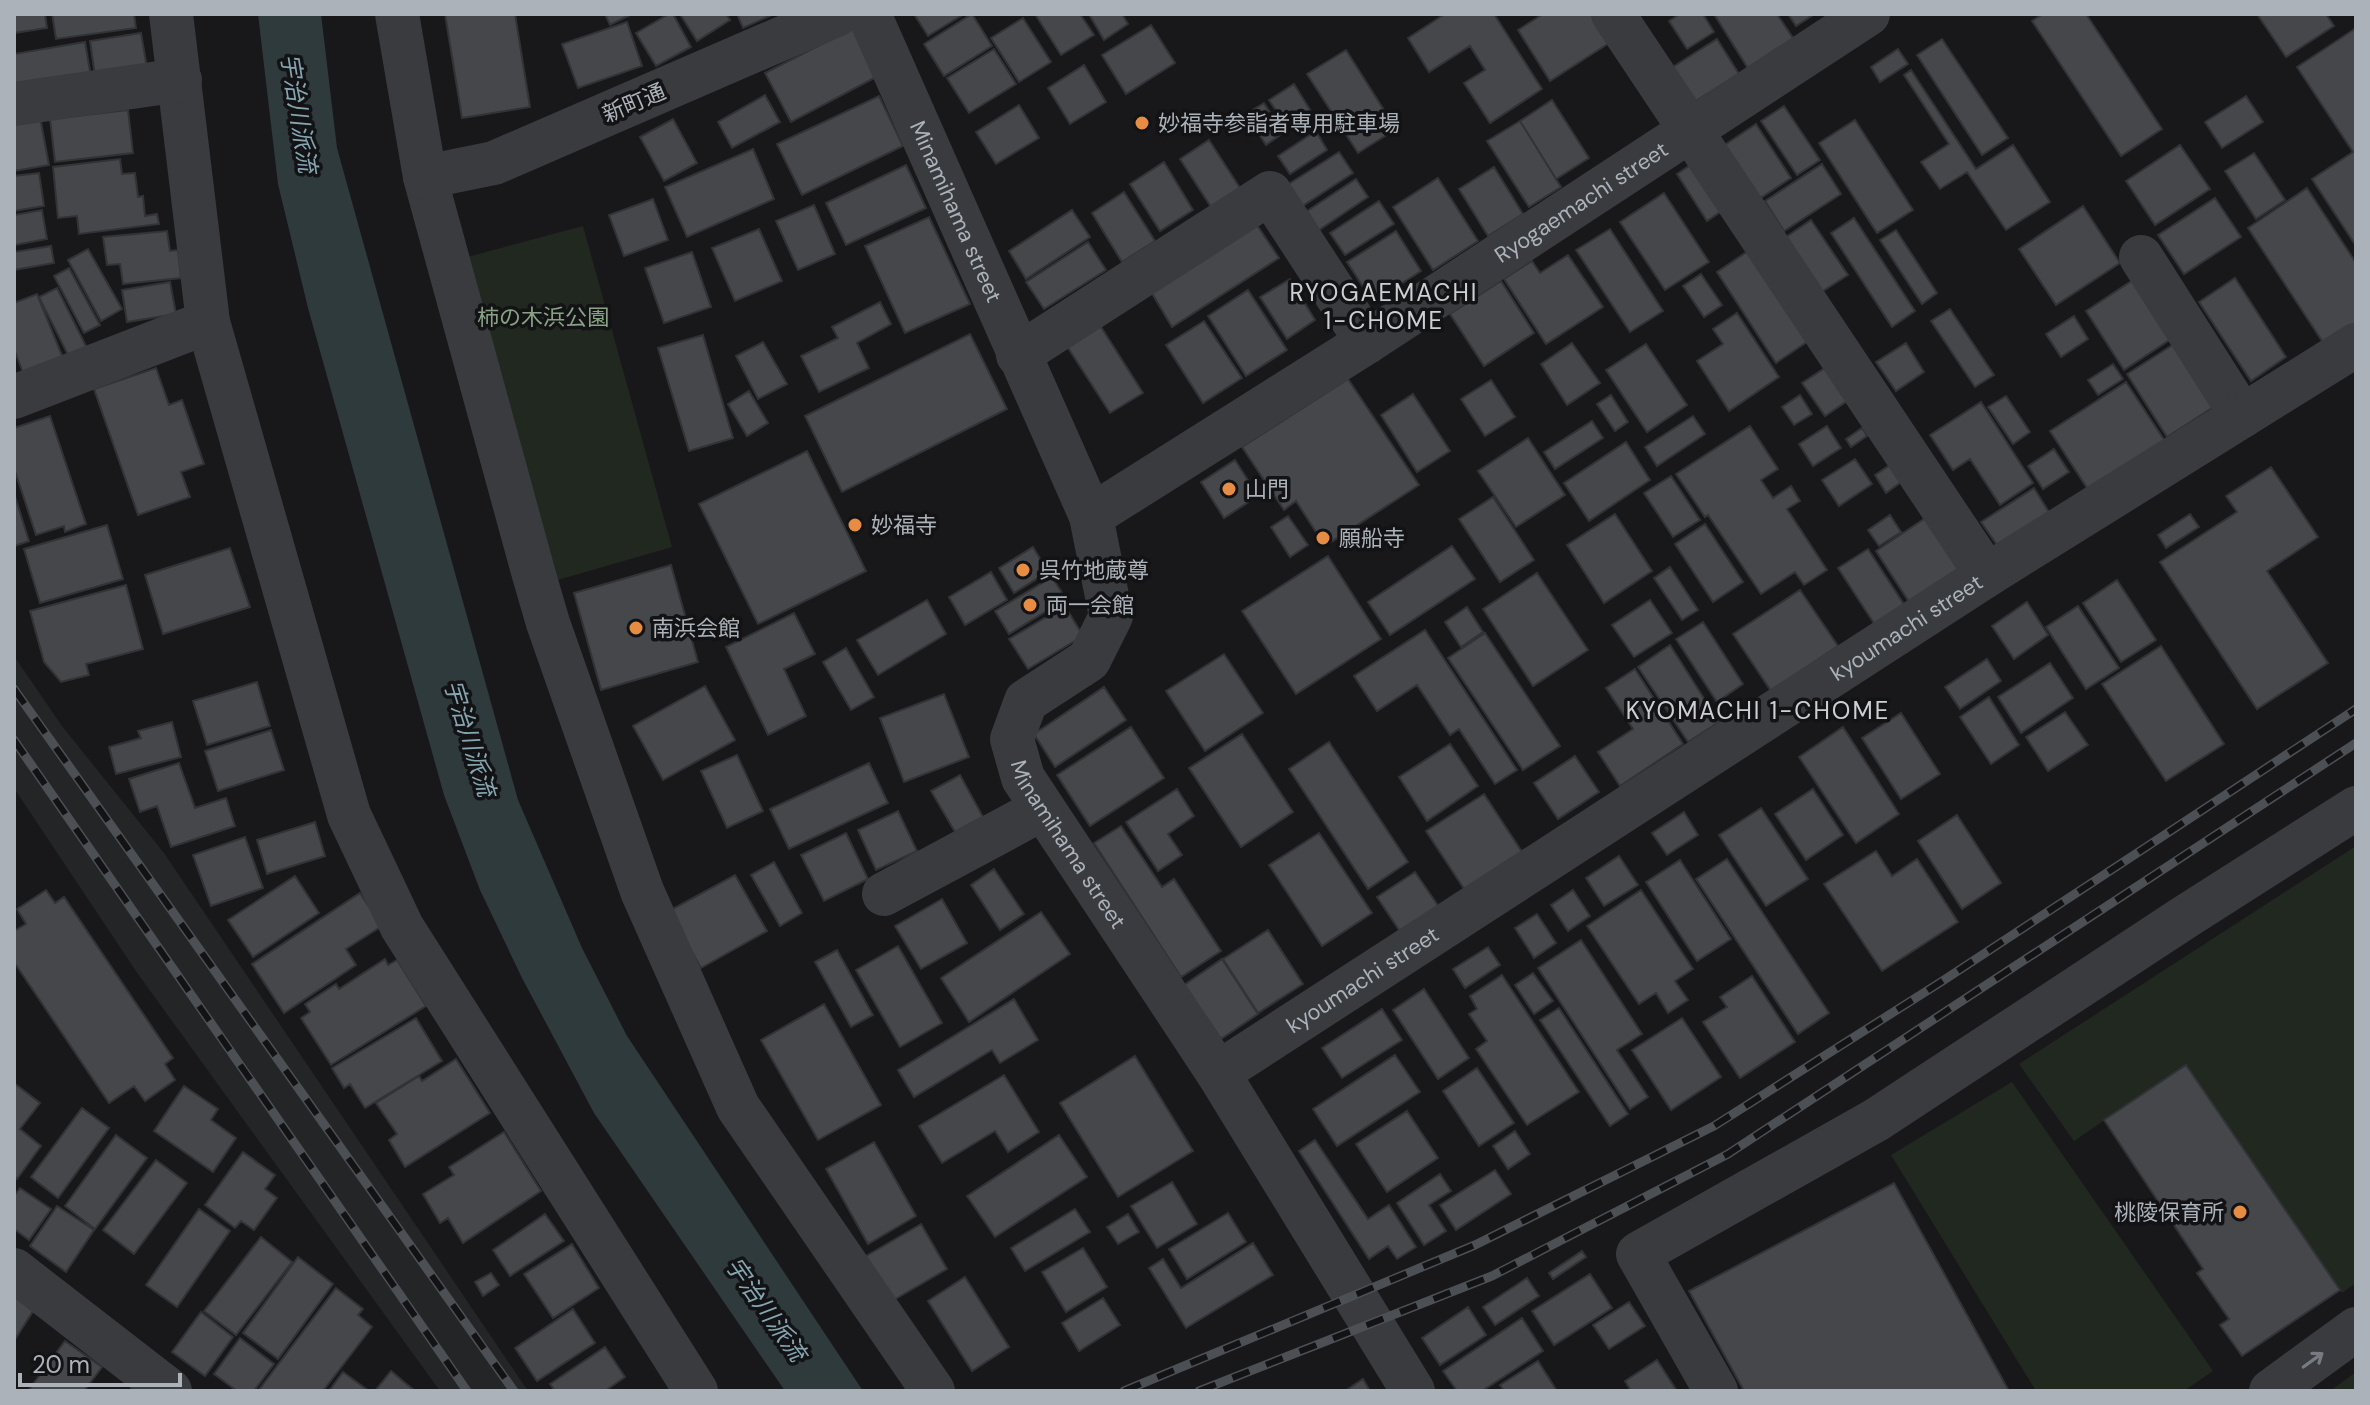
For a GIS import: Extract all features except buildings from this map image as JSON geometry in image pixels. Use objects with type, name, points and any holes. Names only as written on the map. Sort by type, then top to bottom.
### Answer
[{"type":"street","points":[[171,14],[208,322],[349,815],[402,927],[696,1391]]},
{"type":"street","points":[[397,14],[425,177],[548,623],[642,891],[738,1107],[933,1391]]},
{"type":"street","name":"新町通","points":[[425,177],[494,163],[838,14]]},
{"type":"street","name":"Minamihama street","points":[[869,14],[1091,516],[1111,616],[1089,660],[1026,701],[1012,739],[1023,778],[1218,1073],[1413,1391]]},
{"type":"street","points":[[1613,14],[1987,575]]},
{"type":"street","name":"Ryogaemachi street","points":[[1091,516],[1367,342],[1868,14]]},
{"type":"street","points":[[14,104],[180,80]]},
{"type":"street","points":[[1018,355],[1270,193],[1367,342]]},
{"type":"street","points":[[2141,257],[2242,416]]},
{"type":"street","points":[[14,397],[208,322]]},
{"type":"street","name":"kyoumachi street","points":[[1218,1073],[1987,575],[2356,345]]},
{"type":"street","points":[[1716,1391],[1638,1254],[1876,1120],[2356,808]]},
{"type":"street","points":[[884,894],[1042,809]]},
{"type":"street","points":[[14,1270],[170,1391]]},
{"type":"street","points":[[2271,1391],[2356,1329]]},
{"type":"shaded area","points":[[14,656],[62,726],[164,853],[528,1391],[440,1391],[138,974],[14,788]]},
{"type":"green space","name":"柿の木浜公園","points":[[583,226],[672,547],[551,582],[460,259]]},
{"type":"green space","points":[[2356,846],[2356,1283],[2342,1293],[2186,1065],[2074,1141],[2019,1064]]},
{"type":"green space","points":[[2012,1082],[2213,1371],[2184,1391],[2036,1391],[1891,1155]]},
{"type":"green space","points":[[2356,1372],[2356,1391],[2330,1391]]},
{"type":"water","name":"宇治川派流","points":[[258,14],[321,14],[337,148],[518,800],[582,948],[627,1036],[863,1391],[785,1391],[594,1113],[522,978],[480,890],[444,795],[308,308],[278,184]]},
{"type":"railway","points":[[14,689],[514,1391]]},
{"type":"railway","points":[[1124,1391],[1475,1245],[1714,1126],[1944,980],[2356,709]]},
{"type":"railway","points":[[14,740],[467,1391]]},
{"type":"railway","points":[[1199,1391],[1492,1276],[1728,1154],[2356,743]]},
{"type":"place","name":"妙福寺参詣者専用駐車場","points":[[1142,123]]},
{"type":"place","name":"山門","points":[[1229,489]]},
{"type":"place","name":"妙福寺","points":[[855,525]]},
{"type":"place","name":"願船寺","points":[[1323,538]]},
{"type":"place","name":"呉竹地蔵尊","points":[[1023,570]]},
{"type":"place","name":"両一会館","points":[[1030,605]]},
{"type":"place","name":"南浜会館","points":[[636,628]]},
{"type":"place","name":"桃陵保育所","points":[[2240,1212]]},
{"type":"district","name":"RYOGAEMACHI 1-CHOME","points":[[1384,306]]},
{"type":"district","name":"KYOMACHI 1-CHOME","points":[[1758,710]]}]
